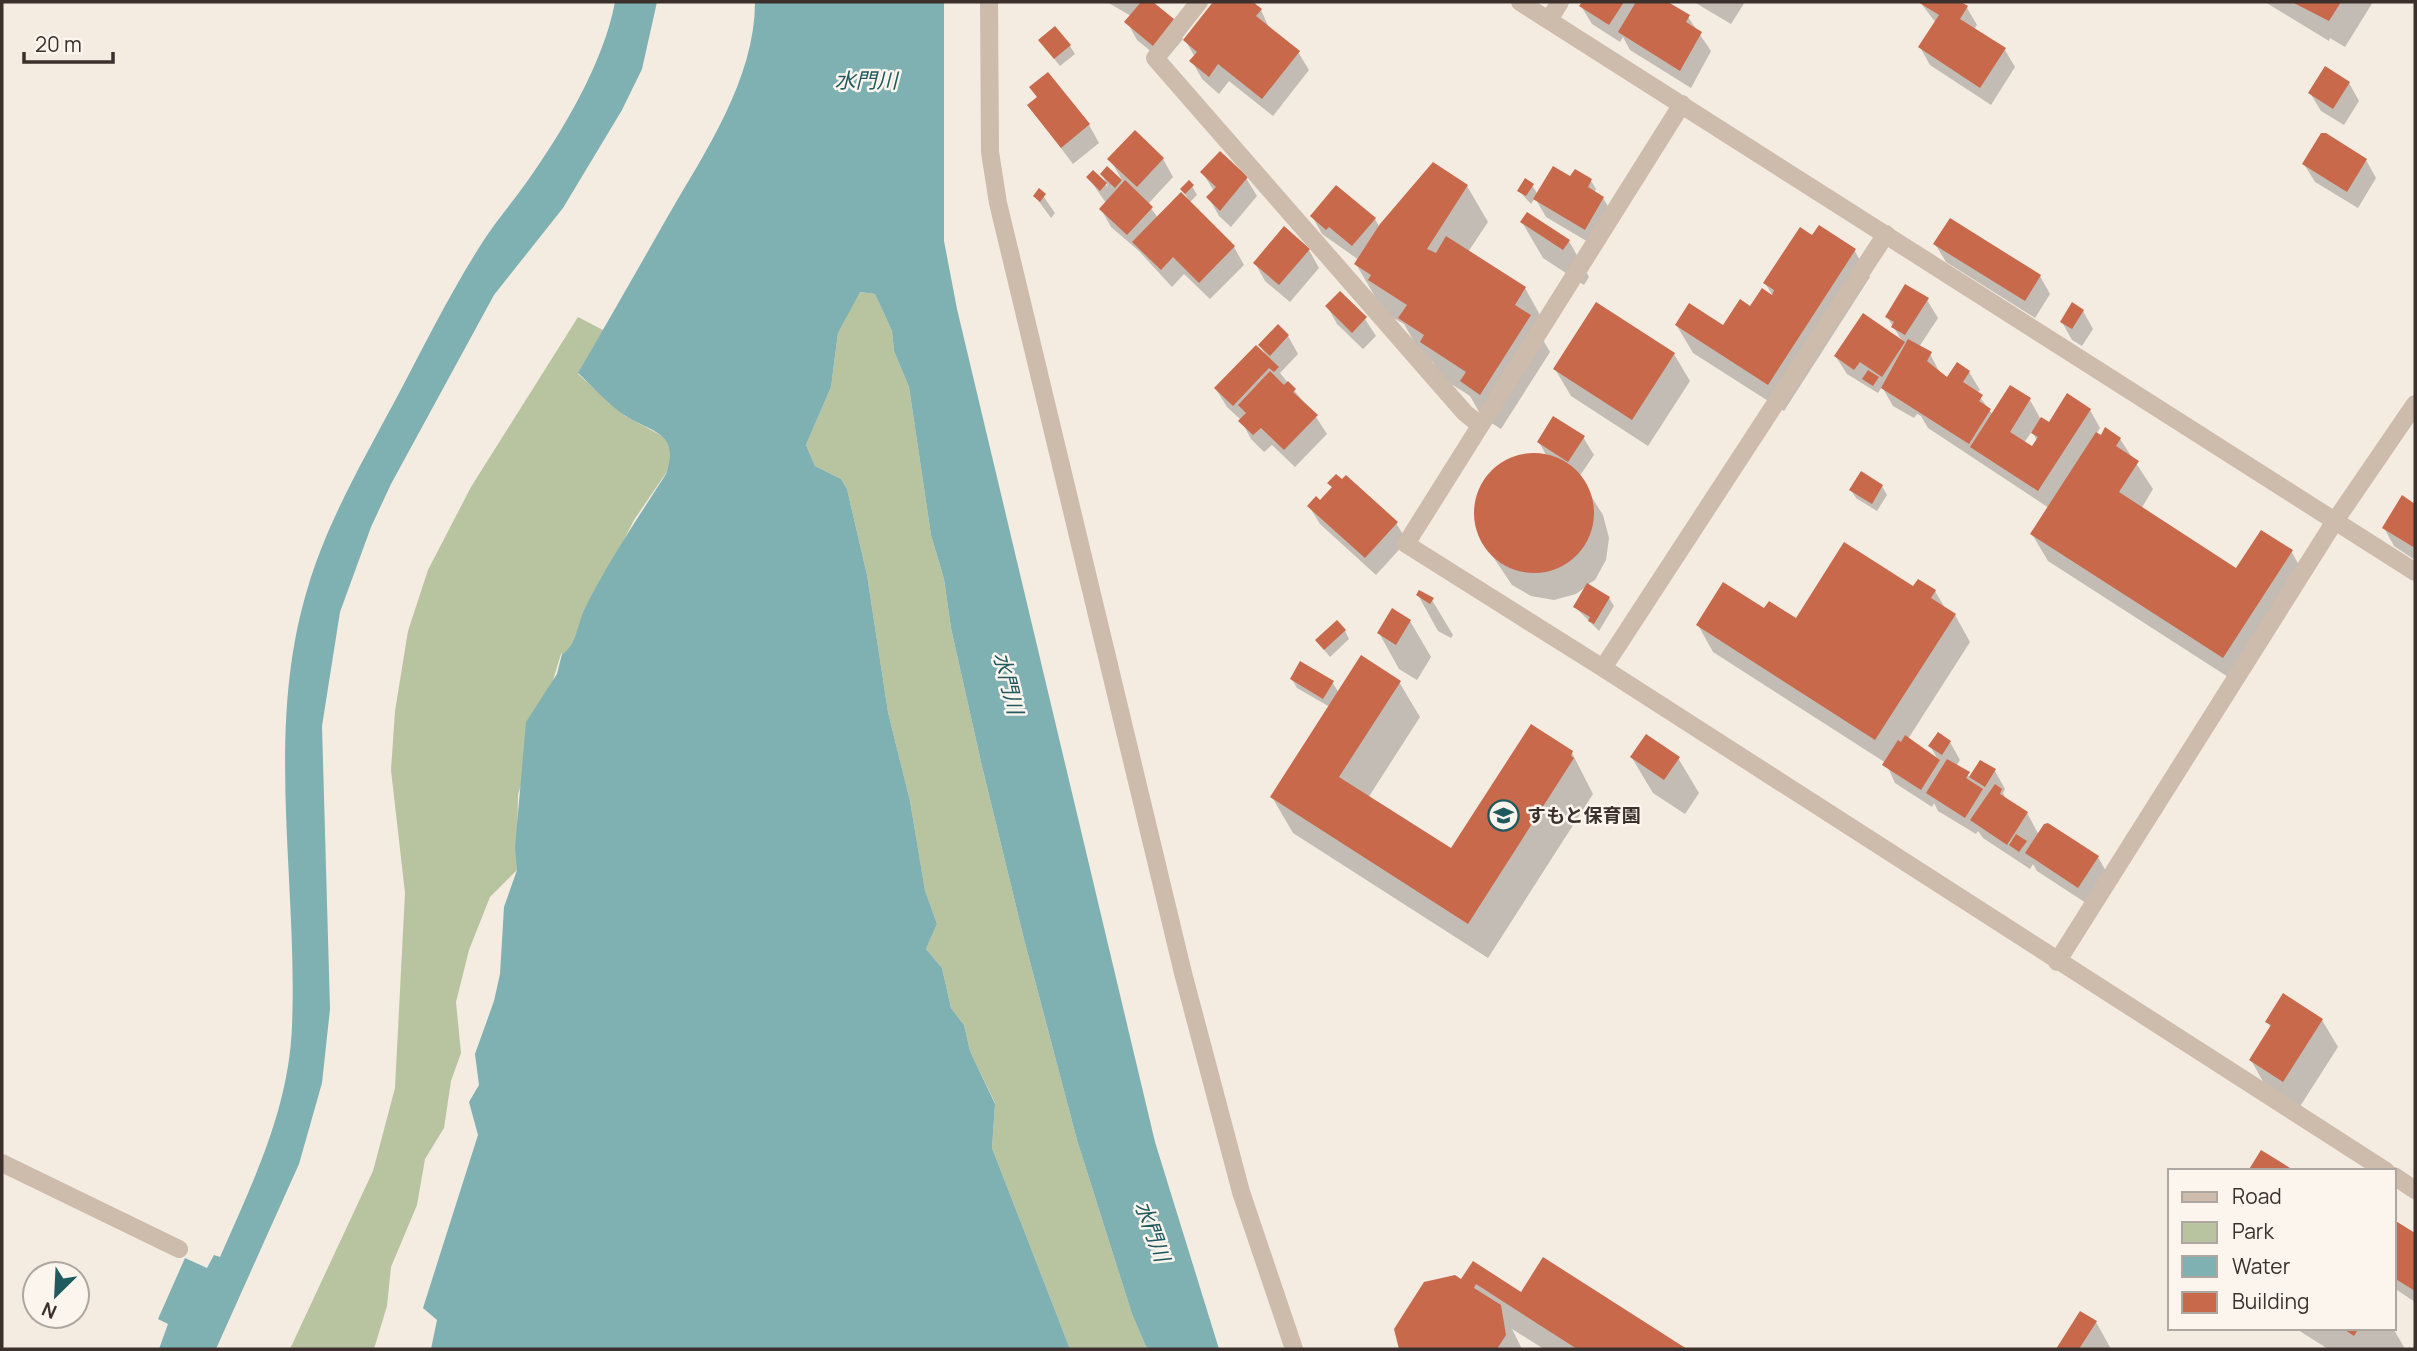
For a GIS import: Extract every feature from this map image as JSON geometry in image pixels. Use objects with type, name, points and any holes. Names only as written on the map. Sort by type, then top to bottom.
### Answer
[{"type":"street","points":[[989,2],[990,152],[998,203],[1183,973],[1241,1192],[1294,1349]]},
{"type":"street","points":[[1199,2],[1155,58],[1465,413],[1480,425]]},
{"type":"street","points":[[1520,2],[2415,572]]},
{"type":"street","points":[[1549,20],[1560,2]]},
{"type":"street","points":[[1682,104],[1406,544],[2383,1169]]},
{"type":"street","points":[[1603,668],[1886,234]]},
{"type":"street","points":[[2057,962],[2335,521],[2415,404]]},
{"type":"street","points":[[2,1163],[179,1249]]},
{"type":"street","points":[[2396,1177],[2415,1190]]},
{"type":"green space","points":[[859,292],[875,294],[892,331],[894,351],[909,387],[931,535],[944,579],[951,628],[1024,939],[1077,1140],[1132,1314],[1147,1349],[1070,1349],[992,1148],[995,1103],[970,1051],[964,1025],[951,1008],[942,968],[926,949],[937,924],[925,892],[910,801],[888,712],[867,575],[847,489],[841,479],[815,466],[806,445],[831,387],[838,333]]},
{"type":"green space","points":[[578,317],[603,330],[578,374],[625,416],[664,437],[670,447],[671,460],[666,473],[634,520],[568,651],[561,654],[518,795],[517,870],[490,897],[469,950],[456,1002],[461,1053],[451,1081],[444,1128],[425,1159],[417,1205],[391,1267],[387,1306],[374,1349],[290,1349],[373,1171],[395,1088],[405,893],[391,770],[395,711],[408,631],[428,570],[471,487]]},
{"type":"water","points":[[615,2],[657,2],[642,69],[622,110],[563,208],[494,295],[391,484],[371,527],[340,612],[322,726],[330,1009],[322,1083],[299,1164],[216,1349],[159,1349],[168,1324],[158,1319],[185,1258],[207,1268],[214,1255],[220,1257],[267,1144],[284,1087],[292,1026],[293,971],[285,750],[288,695],[295,641],[316,562],[348,490],[459,281],[487,235],[540,163],[580,96],[602,49]]},
{"type":"water","name":"水門川","points":[[755,2],[944,2],[944,241],[957,309],[1155,1142],[1219,1349],[1147,1349],[1132,1314],[1077,1140],[981,762],[951,628],[944,579],[931,535],[909,387],[894,351],[892,331],[875,294],[860,292],[838,333],[831,387],[806,445],[815,466],[841,479],[847,489],[867,575],[888,712],[910,801],[925,891],[937,924],[926,949],[942,968],[951,1008],[964,1025],[970,1051],[995,1104],[992,1148],[1070,1349],[431,1349],[437,1320],[423,1308],[478,1135],[469,1102],[479,1085],[475,1054],[494,1001],[500,974],[504,907],[517,870],[515,848],[526,722],[557,674],[562,654],[574,640],[594,590],[666,474],[670,460],[670,449],[661,435],[618,411],[578,373],[725,114],[747,59]]},
{"type":"building","points":[[1141,2],[1153,2],[1174,19],[1153,46],[1124,22]]},
{"type":"building","points":[[1213,2],[1253,2],[1262,9],[1256,16],[1300,51],[1262,99],[1218,64],[1209,77],[1189,61],[1197,52],[1183,40]]},
{"type":"building","points":[[1582,2],[1624,2],[1609,25],[1579,6]]},
{"type":"building","points":[[1636,2],[1668,2],[1690,15],[1686,22],[1702,32],[1680,71],[1618,32]]},
{"type":"building","points":[[1918,2],[1961,2],[1968,6],[1960,19],[2006,48],[1980,88],[1918,47],[1939,15]]},
{"type":"building","points":[[2292,2],[2341,2],[2329,21]]},
{"type":"building","points":[[1055,26],[1071,45],[1054,59],[1038,40]]},
{"type":"building","points":[[2325,66],[2350,82],[2333,109],[2308,93]]},
{"type":"building","points":[[1048,72],[1090,124],[1061,148],[1027,105],[1037,97],[1029,87]]},
{"type":"building","points":[[1135,130],[1164,158],[1137,187],[1107,159]]},
{"type":"building","points":[[2321,133],[2326,133],[2367,159],[2347,192],[2302,164]]},
{"type":"building","points":[[1220,151],[1248,177],[1220,211],[1206,197],[1216,187],[1200,172]]},
{"type":"building","points":[[1433,162],[1468,185],[1427,249],[1436,253],[1446,236],[1526,287],[1515,305],[1531,315],[1480,395],[1460,381],[1466,372],[1420,342],[1424,335],[1398,318],[1407,305],[1368,280],[1371,275],[1354,264],[1380,224]]},
{"type":"building","points":[[1107,166],[1122,180],[1115,188],[1100,174]]},
{"type":"building","points":[[1553,166],[1570,176],[1575,169],[1592,179],[1588,187],[1604,197],[1585,230],[1533,199]]},
{"type":"building","points":[[1093,170],[1107,183],[1100,191],[1086,177]]},
{"type":"building","points":[[1525,178],[1534,184],[1526,196],[1517,191]]},
{"type":"building","points":[[1125,180],[1153,207],[1127,235],[1099,209]]},
{"type":"building","points":[[1189,180],[1194,185],[1185,194],[1180,189]]},
{"type":"building","points":[[1336,185],[1376,218],[1352,246],[1310,216]]},
{"type":"building","points":[[1039,188],[1046,194],[1040,202],[1033,196]]},
{"type":"building","points":[[1181,192],[1235,246],[1199,283],[1173,257],[1161,270],[1132,242]]},
{"type":"building","points":[[1527,212],[1570,240],[1563,250],[1520,222]]},
{"type":"building","points":[[1950,218],[2041,275],[2025,301],[1933,244]]},
{"type":"building","points":[[1819,225],[1856,249],[1768,385],[1675,325],[1689,303],[1723,325],[1740,299],[1750,306],[1762,288],[1772,295],[1774,290],[1763,283],[1800,227],[1812,235]]},
{"type":"building","points":[[1284,226],[1310,249],[1279,285],[1253,263]]},
{"type":"building","points":[[1905,284],[1929,298],[1905,335],[1891,327],[1894,322],[1885,317]]},
{"type":"building","points":[[1340,291],[1367,317],[1352,333],[1325,306]]},
{"type":"building","points":[[1596,302],[1675,353],[1632,420],[1553,369]]},
{"type":"building","points":[[2072,302],[2084,310],[2072,329],[2060,322]]},
{"type":"building","points":[[1863,313],[1905,342],[1882,377],[1860,362],[1854,370],[1834,356]]},
{"type":"building","points":[[1278,324],[1289,335],[1270,356],[1258,345]]},
{"type":"building","points":[[1908,339],[1932,352],[1927,361],[1947,377],[1957,362],[1970,371],[1963,382],[1983,395],[1979,401],[1991,409],[1969,444],[1881,388]]},
{"type":"building","points":[[1256,345],[1279,367],[1274,372],[1269,368],[1233,406],[1214,388]]},
{"type":"building","points":[[1868,370],[1879,377],[1873,386],[1862,379]]},
{"type":"building","points":[[1270,371],[1284,385],[1288,381],[1296,389],[1293,392],[1318,415],[1284,450],[1261,428],[1253,435],[1238,421],[1246,413],[1238,405]]},
{"type":"building","points":[[2010,385],[2031,398],[2010,432],[2032,446],[2038,437],[2031,433],[2041,417],[2049,422],[2067,393],[2091,409],[2038,491],[1970,447]]},
{"type":"building","points":[[1553,416],[1585,436],[1568,462],[1537,442]]},
{"type":"building","points":[[2105,427],[2121,438],[2116,446],[2139,461],[2119,492],[2236,568],[2261,530],[2293,550],[2223,658],[2030,534],[2096,432],[2101,435]]},
{"type":"building","points":[[1534,453],[1557,457],[1577,470],[1590,490],[1594,513],[1590,536],[1577,556],[1557,569],[1534,573],[1511,569],[1491,556],[1478,536],[1474,513],[1478,490],[1491,470],[1511,457]]},
{"type":"building","points":[[1861,471],[1883,485],[1872,504],[1849,490]]},
{"type":"building","points":[[1336,474],[1342,479],[1346,475],[1398,522],[1365,558],[1307,506],[1316,496],[1320,500],[1332,487],[1327,483]]},
{"type":"building","points":[[2402,495],[2415,504],[2415,548],[2382,528]]},
{"type":"building","points":[[1844,542],[1913,586],[1918,579],[1936,590],[1931,598],[1956,614],[1875,740],[1696,625],[1723,582],[1764,608],[1769,601],[1796,618]]},
{"type":"building","points":[[1587,583],[1610,597],[1594,624],[1588,621],[1590,617],[1573,607]]},
{"type":"building","points":[[1419,590],[1434,598],[1430,604],[1416,595]]},
{"type":"building","points":[[1392,608],[1411,620],[1396,645],[1377,633]]},
{"type":"building","points":[[1337,620],[1346,630],[1324,650],[1315,640]]},
{"type":"building","points":[[1361,655],[1401,681],[1339,777],[1451,848],[1531,724],[1573,751],[1571,756],[1574,758],[1468,924],[1270,797]]},
{"type":"building","points":[[1300,661],[1334,681],[1323,699],[1290,679]]},
{"type":"building","points":[[1938,732],[1951,741],[1942,755],[1928,746]]},
{"type":"building","points":[[1646,734],[1680,757],[1664,780],[1630,757]]},
{"type":"building","points":[[1905,735],[1940,760],[1921,790],[1882,765],[1898,740],[1901,742]]},
{"type":"building","points":[[1947,759],[1970,772],[1966,778],[1983,789],[1965,818],[1926,793]]},
{"type":"building","points":[[1980,760],[1996,769],[1985,787],[1969,777]]},
{"type":"building","points":[[1995,784],[2002,789],[2000,794],[2028,812],[2007,845],[1970,820]]},
{"type":"building","points":[[2048,823],[2099,856],[2078,888],[2025,853],[2044,824]]},
{"type":"building","points":[[2016,834],[2027,841],[2019,852],[2009,845]]},
{"type":"building","points":[[2283,993],[2323,1019],[2283,1082],[2249,1060],[2271,1025],[2265,1022]]},
{"type":"building","points":[[2261,1150],[2292,1169],[2249,1169]]},
{"type":"building","points":[[2396,1221],[2415,1233],[2415,1291],[2396,1279]]},
{"type":"building","points":[[1543,1257],[1687,1349],[1577,1349],[1476,1284],[1474,1288],[1501,1305],[1506,1335],[1497,1349],[1399,1349],[1394,1329],[1424,1282],[1455,1275],[1461,1279],[1473,1261],[1521,1292]]},
{"type":"building","points":[[2080,1311],[2097,1321],[2079,1349],[2056,1349]]},
{"type":"building","points":[[2345,1330],[2358,1330],[2354,1336]]},
{"type":"place","name":"すもと保育園","points":[[1504,815]]}]
